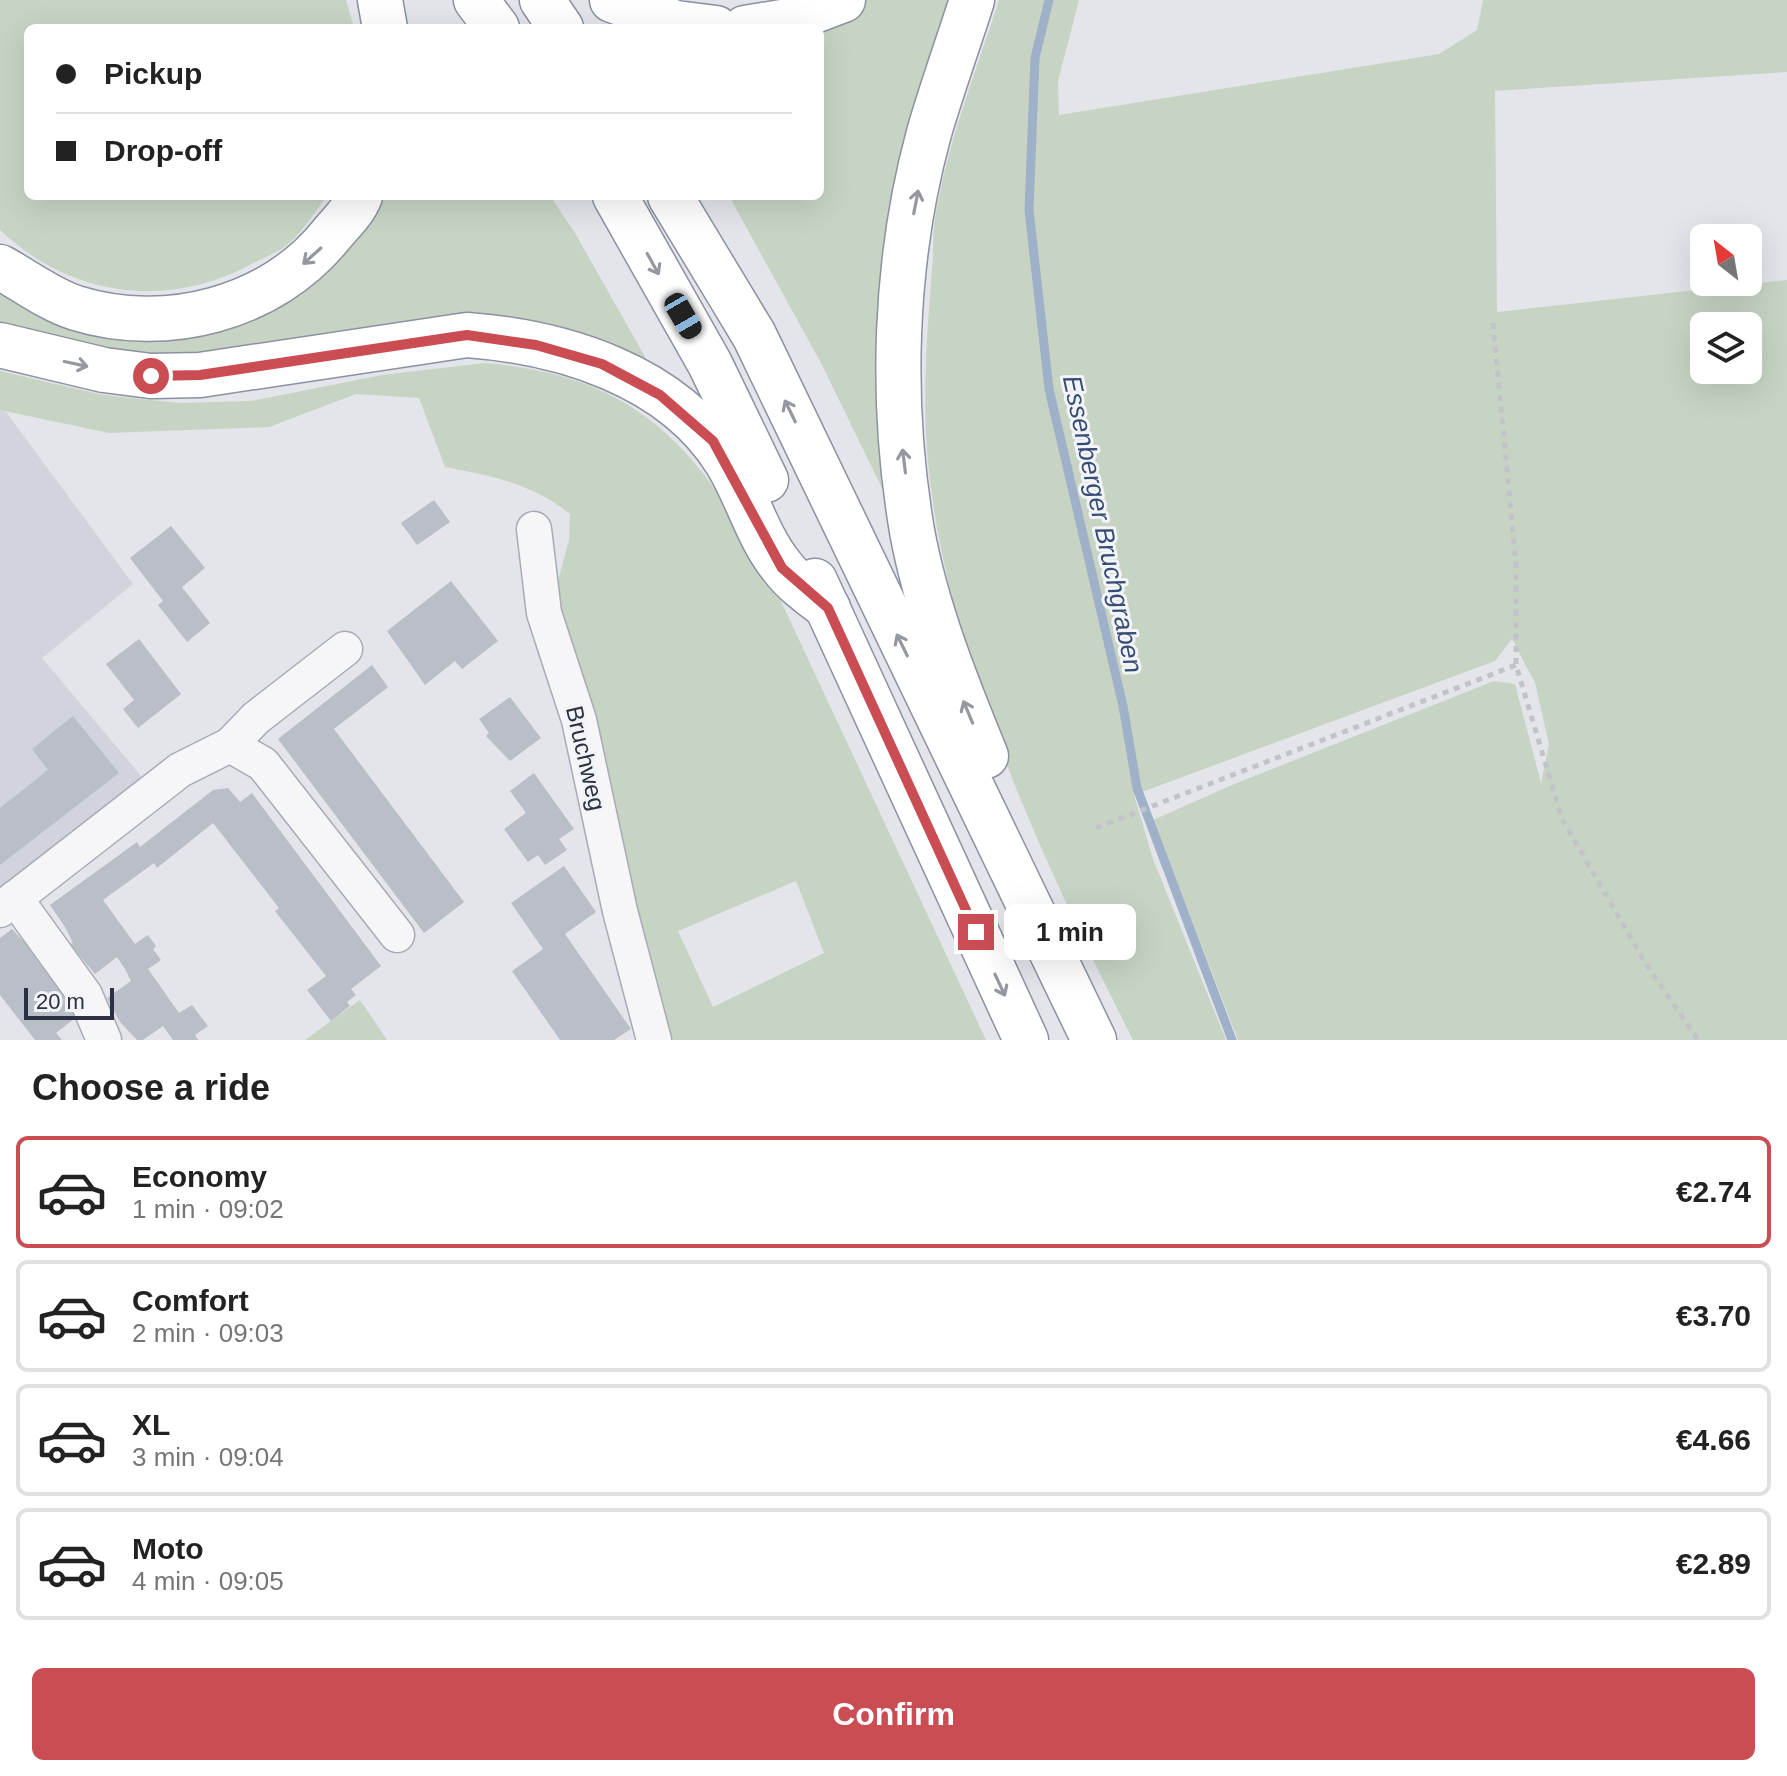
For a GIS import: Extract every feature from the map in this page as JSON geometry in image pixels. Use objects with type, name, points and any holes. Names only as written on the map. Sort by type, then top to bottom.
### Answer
[{"type":"highway","points":[[380,0],[384,24]]},
{"type":"highway","points":[[476,0],[494,24]]},
{"type":"highway","points":[[542,0],[558,24]]},
{"type":"highway","points":[[612,0],[684,24]]},
{"type":"highway","points":[[770,24],[788,21],[843,0]]},
{"type":"highway","points":[[972,0],[929,134],[908,242],[899,344],[900,427],[912,532],[937,626],[961,695],[1015,824],[1022,892]]},
{"type":"highway","points":[[0,267],[74,307],[135,319],[184,318],[253,297],[313,257],[357,200]]},
{"type":"highway","points":[[617,200],[710,364],[828,608],[1026,1040]]},
{"type":"highway","points":[[672,200],[754,335],[1094,1040]]},
{"type":"highway","points":[[0,345],[91,368],[151,376],[200,375],[467,335],[502,338],[572,353],[629,377],[700,426],[728,463],[782,568],[828,608]]},
{"type":"street","name":"Bruchweg","points":[[534,529],[544,613],[579,720],[639,988],[654,1040]]},
{"type":"street","points":[[104,1040],[85,995],[8,904],[180,770],[230,745],[256,718],[345,649]]},
{"type":"street","points":[[230,745],[263,764],[397,935]]},
{"type":"path","points":[[1493,323],[1516,564],[1516,665],[1562,819],[1646,964],[1698,1040]]},
{"type":"path","points":[[1096,828],[1516,665]]},
{"type":"shaded area","points":[[0,410],[6,412],[133,584],[42,658],[147,783],[0,895]]},
{"type":"green space","points":[[0,0],[346,0],[353,24],[24,24],[24,200],[324,200],[299,234],[280,250],[217,279],[184,288],[152,291],[119,289],[87,282],[56,270],[0,230]]},
{"type":"green space","points":[[857,0],[957,0],[946,35],[900,525],[821,363],[731,200],[824,200],[824,25]]},
{"type":"green space","points":[[999,0],[1079,0],[1058,81],[1059,115],[1439,54],[1477,30],[1483,0],[1787,0],[1787,72],[1495,91],[1497,312],[1690,291],[1690,296],[1762,296],[1762,283],[1787,280],[1787,1040],[1238,1040],[1153,820],[1232,785],[1494,681],[1515,684],[1541,783],[1549,744],[1535,683],[1512,639],[1495,661],[1134,795],[1153,859],[1226,1040],[1133,1040],[1034,832],[1005,759],[956,611],[939,536],[928,462],[926,365],[934,226],[954,137]]},
{"type":"green space","points":[[371,200],[553,200],[575,233],[661,385],[553,339],[140,362],[0,334],[0,281],[153,332]]},
{"type":"green space","points":[[485,363],[538,370],[583,383],[622,401],[656,424],[686,453],[713,486],[766,569],[986,1040],[664,1040],[551,607],[569,540],[570,514],[526,488],[445,467],[419,398],[356,394],[269,427],[109,433],[0,410],[0,371],[103,395],[180,403],[251,401],[382,375]],"holes":[[[796,881],[824,953],[713,1007],[678,931]]]},
{"type":"green space","points":[[360,1000],[387,1040],[305,1040]]},
{"type":"building","points":[[434,500],[450,522],[417,545],[401,523]]},
{"type":"building","points":[[171,526],[205,568],[182,587],[210,623],[187,642],[158,605],[163,601],[130,558]]},
{"type":"building","points":[[451,581],[498,641],[462,669],[455,661],[425,685],[387,631]]},
{"type":"building","points":[[139,639],[181,694],[138,728],[123,709],[134,700],[106,664]]},
{"type":"building","points":[[372,665],[388,687],[334,729],[464,902],[424,933],[278,739]]},
{"type":"building","points":[[510,697],[541,738],[510,761],[486,736],[489,733],[479,719]]},
{"type":"building","points":[[73,716],[119,773],[0,865],[0,808],[48,770],[32,749]]},
{"type":"building","points":[[534,773],[574,829],[559,839],[567,850],[545,865],[538,855],[528,862],[504,829],[526,813],[510,791]]},
{"type":"building","points":[[228,788],[240,802],[252,793],[381,966],[351,989],[356,995],[347,1002],[350,1006],[331,1021],[307,990],[326,976],[275,911],[279,908],[213,823],[157,868],[154,863],[103,900],[135,944],[148,935],[156,946],[153,949],[161,960],[148,969],[179,1013],[192,1005],[208,1026],[195,1035],[198,1040],[173,1040],[163,1026],[143,1040],[137,1040],[120,1022],[107,998],[131,981],[125,969],[117,957],[95,974],[70,944],[73,943],[65,927],[50,905],[137,842],[140,847],[213,790]]},
{"type":"building","points":[[564,866],[596,912],[565,934],[631,1029],[614,1040],[560,1040],[512,971],[543,949],[511,903]]},
{"type":"building","points":[[12,929],[38,957],[36,959],[56,985],[59,982],[79,1015],[56,1033],[62,1040],[35,1040],[0,995],[0,938]]},
{"type":"waterway","name":"Essenberger Bruchgraben","points":[[1049,0],[1035,58],[1029,210],[1049,389],[1123,706],[1137,788],[1232,1040]]},
{"type":"route","points":[[151,376],[200,375],[467,335],[502,338],[572,353],[602,364],[660,395],[700,426],[713,441],[728,463],[782,568],[828,608],[976,932]]}]
